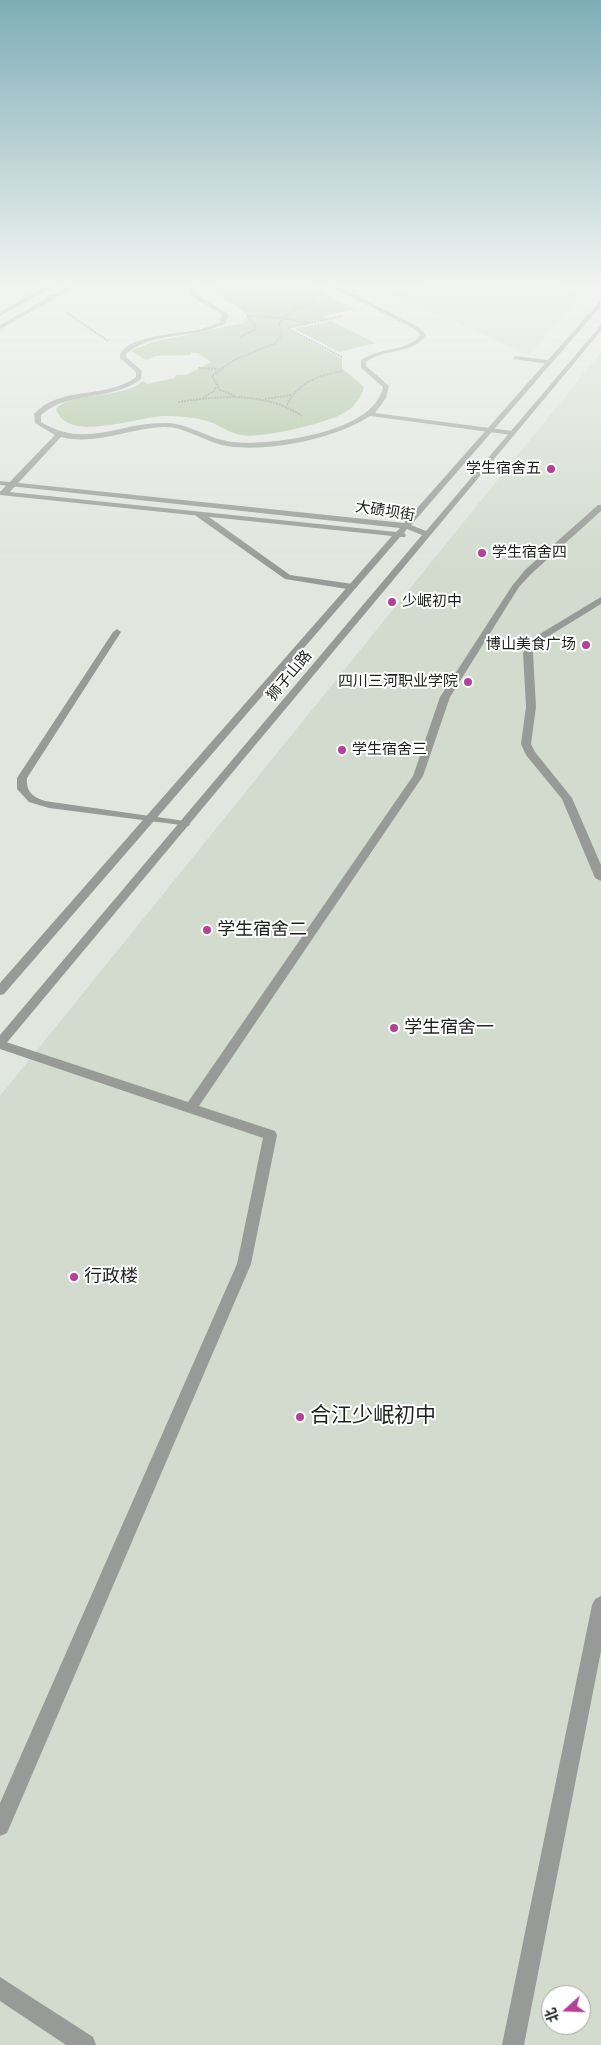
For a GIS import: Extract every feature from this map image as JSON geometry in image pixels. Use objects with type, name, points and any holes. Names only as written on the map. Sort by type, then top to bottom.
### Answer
[{"type":"street","points":[[139,377],[135,382],[121,388],[62,401],[40,410],[36,419],[47,430],[60,434],[94,436],[165,425],[194,429],[220,441],[245,446],[263,445],[311,435],[356,422],[370,414],[386,394],[386,386],[377,377]]},
{"type":"street","name":"狮子山路","points":[[0,991],[535,377]]},
{"type":"street","name":"狮子山路","points":[[0,1043],[559,377]]},
{"type":"street","points":[[370,414],[512,433]]},
{"type":"street","points":[[2,493],[60,434]]},
{"type":"street","name":"大碛坝街","points":[[0,483],[406,526],[427,534]]},
{"type":"street","name":"大碛坝街","points":[[2,493],[396,535],[427,534]]},
{"type":"street","points":[[191,1108],[418,776],[446,697],[516,586],[528,572],[601,507]]},
{"type":"street","points":[[199,514],[288,577],[353,587]]},
{"type":"street","points":[[601,600],[536,640],[528,653],[531,707],[526,744],[530,753],[567,798],[601,878]]},
{"type":"street","points":[[117,632],[22,778],[20,785],[23,792],[37,803],[185,824]]},
{"type":"street","points":[[0,1043],[270,1135],[244,1264],[0,1826]]},
{"type":"street","points":[[514,2045],[601,1605]]},
{"type":"street","points":[[0,1988],[86,2045]]},
{"type":"path","points":[[213,377],[216,387],[227,394],[241,398]]},
{"type":"path","points":[[287,405],[291,395],[308,380],[316,377]]},
{"type":"path","points":[[195,400],[209,395],[216,387]]},
{"type":"path","points":[[257,399],[291,395]]},
{"type":"path","points":[[173,403],[241,398],[287,405],[309,425],[311,435]]},
{"type":"shaded area","name":"合江少岷初中","points":[[580,377],[601,377],[601,2045],[0,2045],[0,1096]]},
{"type":"green space","points":[[353,377],[364,387],[355,404],[339,416],[295,429],[250,436],[236,434],[208,421],[179,416],[155,417],[106,426],[89,427],[74,425],[63,420],[56,409],[63,403],[85,397],[123,391],[143,381],[147,384],[174,378]]},
{"type":"place","name":"学生宿舍五","points":[[551,469]]},
{"type":"place","name":"学生宿舍四","points":[[482,553]]},
{"type":"place","name":"少岷初中","points":[[392,602]]},
{"type":"place","name":"博山美食广场","points":[[586,645]]},
{"type":"place","name":"四川三河职业学院","points":[[468,682]]},
{"type":"place","name":"学生宿舍三","points":[[342,750]]},
{"type":"place","name":"学生宿舍二","points":[[207,930]]},
{"type":"place","name":"学生宿舍一","points":[[394,1028]]},
{"type":"place","name":"行政楼","points":[[74,1277]]},
{"type":"place","name":"合江少岷初中","points":[[300,1417]]}]
